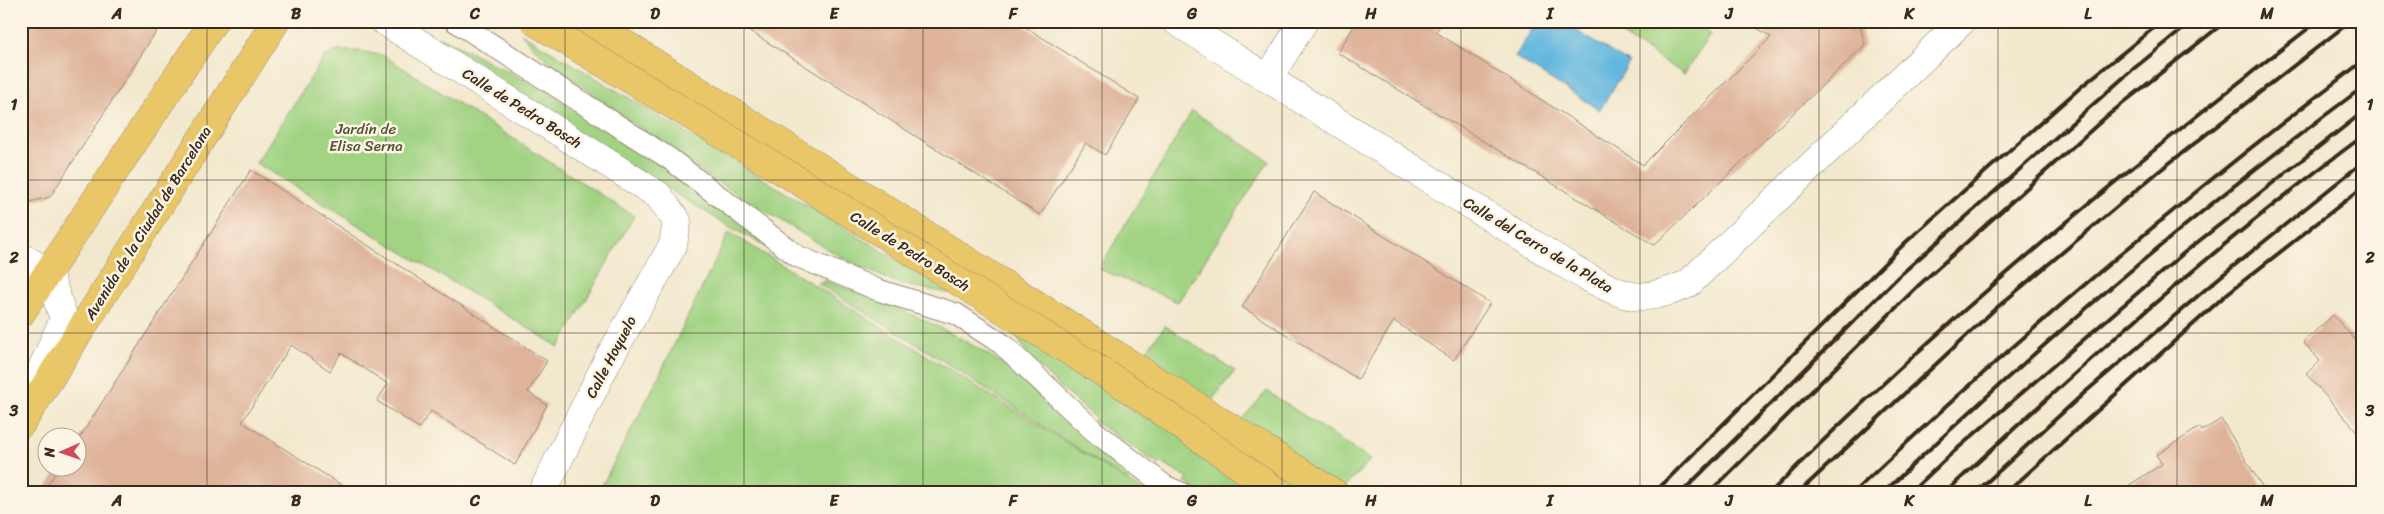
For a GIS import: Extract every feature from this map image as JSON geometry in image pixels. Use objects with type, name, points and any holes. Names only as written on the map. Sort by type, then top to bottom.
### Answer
[{"type":"main road","points":[[21,313],[214,21]]},
{"type":"main road","name":"Avenida de la Ciudad de Barcelona","points":[[21,424],[276,21]]},
{"type":"main road","name":"Calle de Pedro Bosch","points":[[534,21],[807,186],[1123,385],[1279,493]]},
{"type":"main road","name":"Calle de Pedro Bosch","points":[[588,21],[1334,493]]},
{"type":"street","name":"Calle de Pedro Bosch","points":[[384,21],[658,195],[677,221]]},
{"type":"street","name":"Calle de Pedro Bosch","points":[[455,21],[670,159],[797,256],[878,290],[956,314],[1002,344],[1093,430],[1165,486],[1181,493]]},
{"type":"street","name":"Calle del Cerro de la Plata","points":[[1176,21],[1578,272],[1621,295],[1644,297],[1661,295],[1688,284],[1962,21]]},
{"type":"street","points":[[1268,80],[1304,21]]},
{"type":"street","name":"Calle Hoyuelo","points":[[542,493],[609,358],[673,245],[677,221]]},
{"type":"street","points":[[21,257],[48,272]]},
{"type":"street","name":"Avenida de la Ciudad de Barcelona","points":[[21,417],[64,319],[48,272]]},
{"type":"green space","points":[[1600,21],[1690,21],[1710,34],[1684,74]]},
{"type":"green space","points":[[521,33],[954,294],[903,285],[861,268],[821,245],[711,178],[613,110],[537,51]]},
{"type":"green space","points":[[431,37],[443,38],[546,91],[693,186],[765,243],[764,245],[732,228],[434,45]]},
{"type":"green space","name":"Jardín de Elisa Serna","points":[[338,51],[360,51],[384,56],[634,216],[559,347],[256,163],[324,57]]},
{"type":"green space","points":[[1192,111],[1269,161],[1178,302],[1099,269]]},
{"type":"green space","points":[[729,232],[1126,480],[923,348],[817,283],[826,281],[885,303],[943,329],[999,361],[1050,399],[1129,476],[1128,482],[1146,493],[598,493],[655,384]]},
{"type":"green space","points":[[1165,326],[1235,371],[1181,439],[1208,457],[1267,391],[1370,460],[1340,493],[1200,493],[1185,482],[1188,478],[1161,463],[1159,465],[1094,421],[1096,418],[1040,368],[1014,332],[1113,395]]},
{"type":"water","points":[[1537,21],[1561,21],[1629,63],[1600,110],[1515,57]]},
{"type":"building","points":[[21,21],[163,21],[50,197],[21,204]]},
{"type":"building","points":[[734,21],[1016,21],[1139,99],[1105,155],[1086,143],[1040,215]]},
{"type":"building","points":[[1357,21],[1443,21],[1436,32],[1643,165],[1771,37],[1746,21],[1859,21],[1865,45],[1654,245],[1338,53]]},
{"type":"building","points":[[251,170],[547,361],[528,392],[547,405],[515,465],[431,411],[419,428],[377,401],[388,384],[341,353],[330,371],[291,345],[242,422],[354,493],[42,493],[53,476],[88,476],[87,426]]},
{"type":"building","points":[[1314,192],[1490,303],[1454,360],[1394,321],[1358,379],[1242,307]]},
{"type":"building","points":[[2333,315],[2363,349],[2363,438],[2306,374],[2320,361],[2303,342]]},
{"type":"building","points":[[2221,419],[2266,493],[2117,493],[2162,464],[2156,455],[2200,427],[2202,431]]},
{"type":"railway","points":[[1654,493],[1906,242],[2081,87],[2162,21]]},
{"type":"railway","points":[[1681,493],[1898,277],[2132,70],[2193,21]]},
{"type":"railway","points":[[1709,493],[1919,285],[2107,116],[2226,21]]},
{"type":"railway","points":[[1770,493],[1900,368],[2036,248],[2105,190],[2318,21]]},
{"type":"railway","points":[[1798,493],[1994,310],[2158,172],[2351,21]]},
{"type":"railway","points":[[1853,493],[1976,380],[2102,270],[2166,216],[2363,61]]},
{"type":"railway","points":[[1883,493],[1998,386],[2117,282],[2238,183],[2363,87]]},
{"type":"railway","points":[[1910,493],[1950,455],[2185,252],[2363,112]]},
{"type":"railway","points":[[1945,493],[2149,308],[2254,220],[2363,136]]},
{"type":"railway","points":[[1975,493],[2083,394],[2220,277],[2363,162]]},
{"type":"railway","points":[[2006,493],[2228,293],[2363,187]]}]
